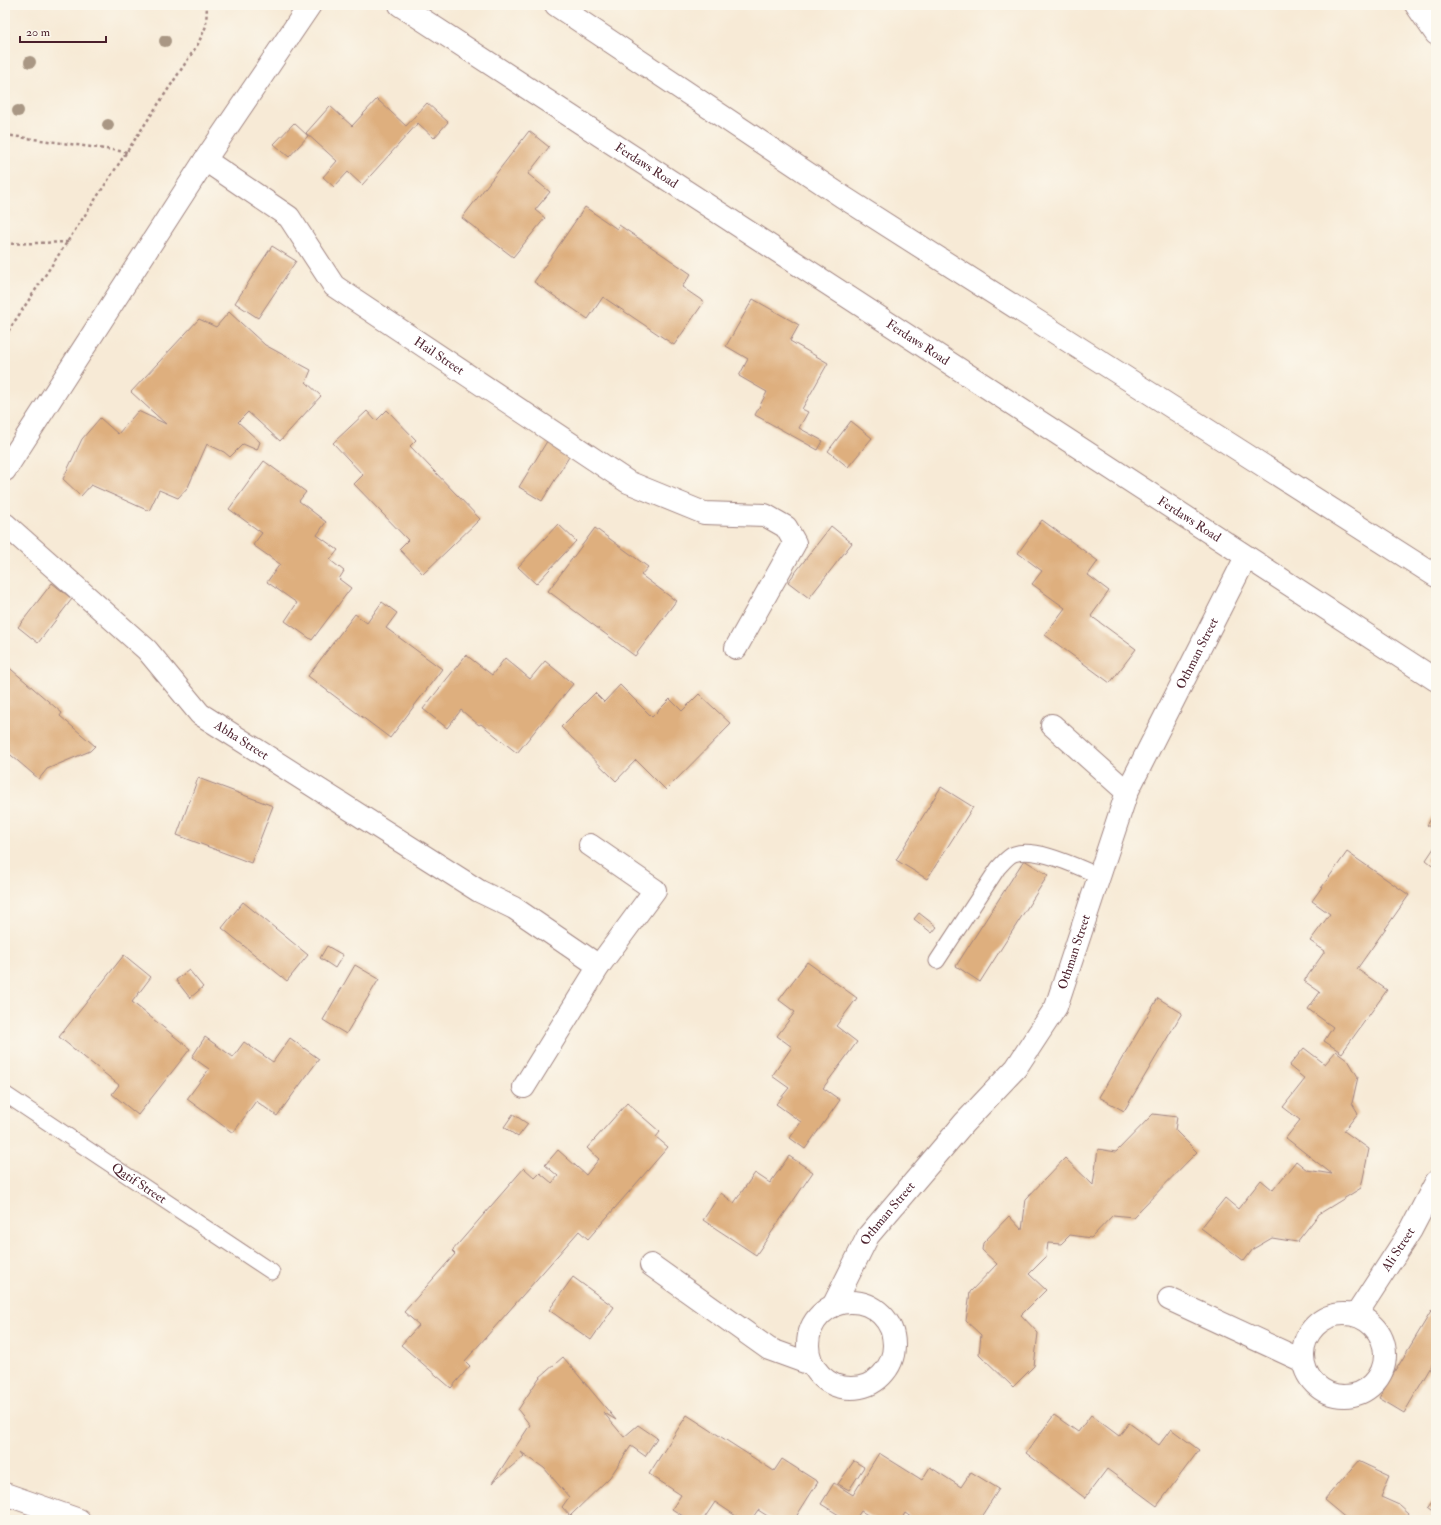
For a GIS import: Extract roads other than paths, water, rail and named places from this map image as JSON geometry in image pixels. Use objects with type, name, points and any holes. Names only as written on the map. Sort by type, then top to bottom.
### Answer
[{"type":"street","points":[[5,470],[205,160],[310,5]]},
{"type":"street","name":"Ferdaws Road","points":[[400,5],[1436,680]]},
{"type":"street","points":[[556,5],[843,197],[1436,576]]},
{"type":"street","points":[[1416,5],[1436,34]]},
{"type":"street","name":"Hail Street","points":[[205,160],[289,217],[334,286],[628,482],[704,513],[765,515],[786,527],[795,543],[736,648]]},
{"type":"street","name":"Abha Street","points":[[5,524],[147,650],[200,714],[479,891],[514,908],[599,966]]},
{"type":"street","name":"Othman Street","points":[[833,1306],[868,1236],[964,1123],[1016,1068],[1056,1007],[1127,792],[1246,557]]},
{"type":"street","points":[[1052,725],[1127,792]]},
{"type":"street","points":[[524,1087],[599,966],[655,890],[590,845]]},
{"type":"street","name":"Ali Street","points":[[1356,1315],[1411,1230],[1436,1182]]},
{"type":"street","points":[[651,1265],[769,1349],[813,1365]]},
{"type":"street","points":[[1169,1299],[1303,1361]]},
{"type":"street","points":[[843,1302],[856,1302],[869,1305],[880,1312],[889,1323],[894,1336],[894,1349],[891,1363],[883,1374],[872,1383],[860,1387],[846,1388],[833,1384],[822,1377],[813,1365],[808,1354],[808,1340],[811,1327],[819,1315],[833,1306],[843,1302]]},
{"type":"street","points":[[1342,1313],[1356,1315],[1368,1320],[1377,1330],[1383,1342],[1385,1356],[1383,1369],[1376,1381],[1353,1395],[1340,1396],[1326,1392],[1315,1385],[1307,1374],[1303,1361],[1303,1347],[1308,1334],[1317,1324],[1328,1316],[1342,1313]]},
{"type":"street","points":[[5,1494],[80,1520]]},
{"type":"lane","points":[[938,961],[998,868],[1013,854],[1024,852],[1048,857],[1100,876]]},
{"type":"lane","name":"Qatif Street","points":[[5,1094],[272,1272]]}]
